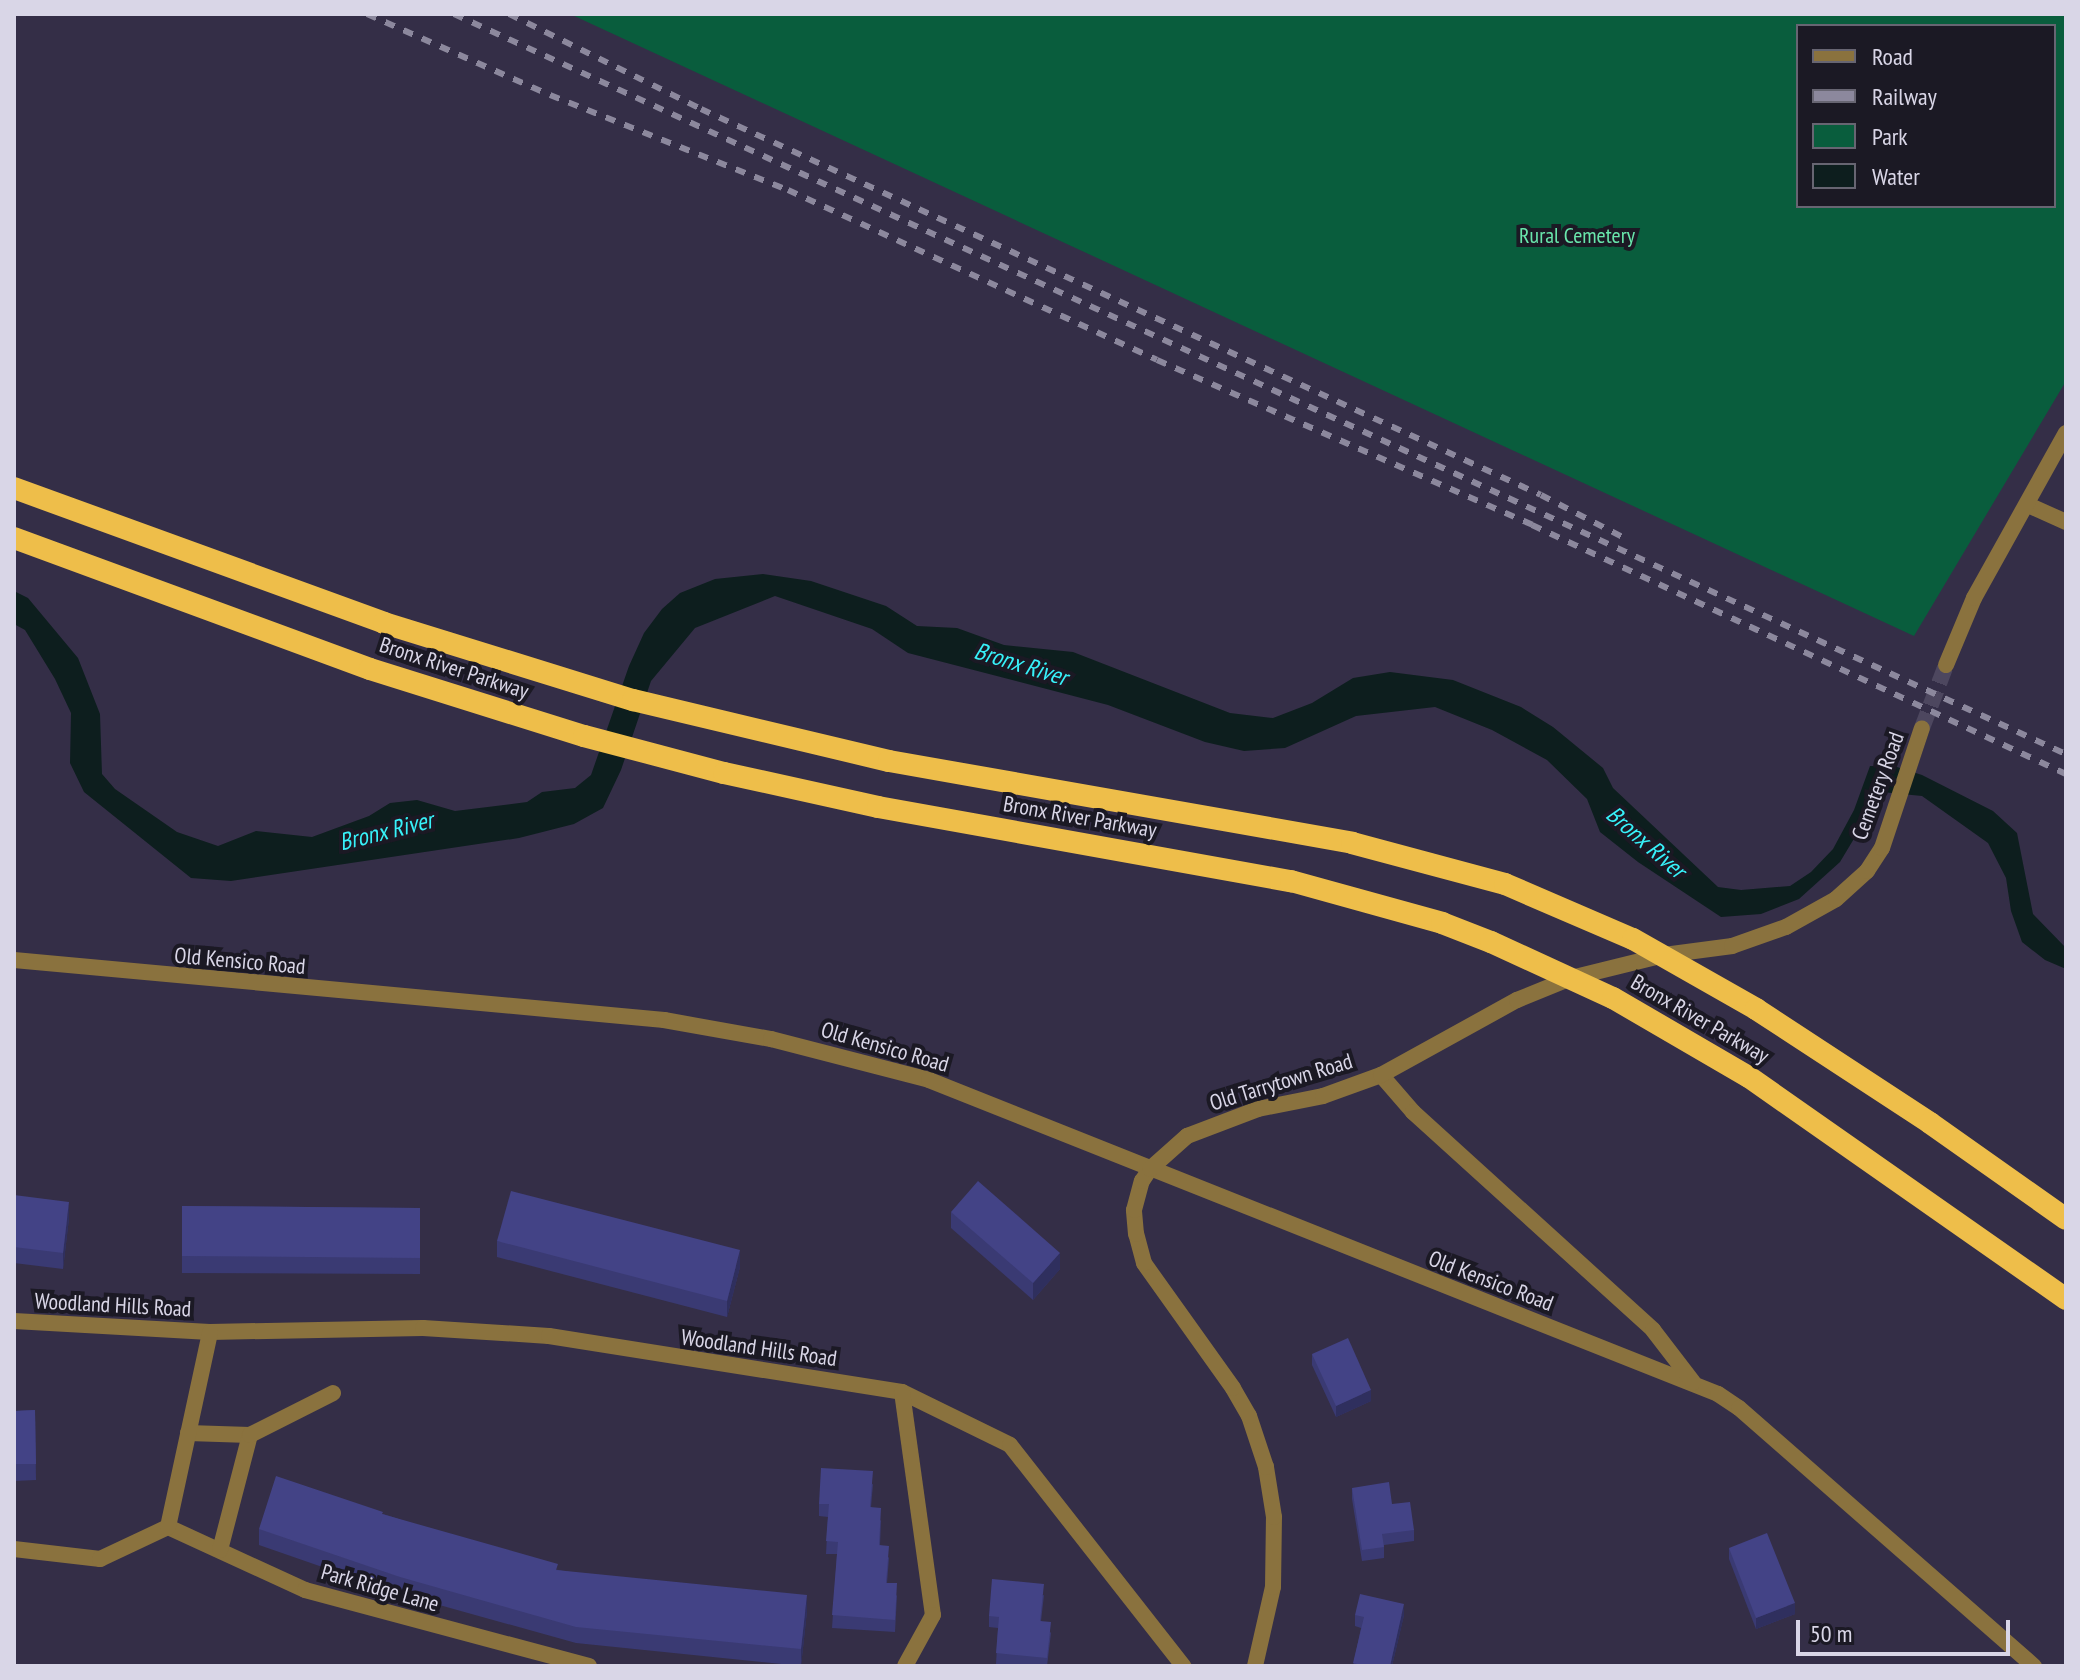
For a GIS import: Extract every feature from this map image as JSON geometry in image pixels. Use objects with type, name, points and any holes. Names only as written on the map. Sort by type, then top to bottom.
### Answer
[{"type":"highway","name":"Bronx River Parkway","points":[[14,488],[384,623],[668,710],[889,761],[1404,854],[1554,902],[1664,955],[1885,1093],[2066,1219]]},
{"type":"highway","name":"Bronx River Parkway","points":[[14,538],[370,669],[584,736],[903,812],[1330,890],[1442,923],[1571,978],[1657,1022],[1785,1100],[2066,1299]]},
{"type":"street","points":[[1946,665],[1974,598],[2066,433]]},
{"type":"street","points":[[2028,505],[2066,522]]},
{"type":"street","name":"Cemetery Road","points":[[1664,955],[1732,946],[1786,927],[1836,899],[1867,871],[1882,848],[1922,728]]},
{"type":"street","name":"Old Tarrytown Road","points":[[1255,1666],[1273,1587],[1275,1538],[1269,1479],[1260,1444],[1233,1388],[1149,1273],[1140,1252],[1134,1210],[1150,1169],[1187,1136],[1213,1125],[1258,1109],[1323,1096],[1381,1075],[1517,1000],[1571,978],[1664,955]]},
{"type":"street","name":"Old Kensico Road","points":[[14,960],[664,1020],[771,1039],[929,1080],[1693,1382],[1739,1408],[2034,1666]]},
{"type":"street","name":"Old Kensico Road","points":[[1381,1075],[1413,1112],[1653,1330],[1693,1382]]},
{"type":"street","name":"Woodland Hills Road","points":[[14,1321],[210,1332],[423,1328],[549,1336],[902,1392],[1010,1445],[1183,1666]]},
{"type":"street","name":"Woodland Hills Road","points":[[168,1527],[210,1332]]},
{"type":"street","points":[[902,1392],[933,1615],[905,1666]]},
{"type":"street","points":[[188,1433],[250,1435],[333,1393]]},
{"type":"street","points":[[220,1550],[250,1435]]},
{"type":"street","points":[[14,1549],[100,1559],[168,1527]]},
{"type":"street","name":"Park Ridge Lane","points":[[168,1527],[305,1590],[589,1666]]},
{"type":"green space","name":"Rural Cemetery","points":[[570,14],[2066,14],[2066,381],[1914,636]]},
{"type":"water","name":"Bronx River","points":[[763,574],[811,581],[886,606],[917,626],[957,628],[1004,645],[1073,652],[1230,713],[1273,718],[1312,703],[1353,678],[1390,672],[1453,680],[1521,707],[1553,727],[1603,768],[1613,788],[1718,887],[1741,890],[1790,886],[1811,872],[1833,849],[1854,810],[1870,766],[1894,766],[1922,775],[1993,811],[2017,833],[2033,914],[2066,948],[2066,969],[2045,960],[2022,942],[2011,911],[2006,878],[1988,843],[1922,796],[1882,792],[1840,862],[1799,899],[1761,914],[1721,917],[1638,862],[1600,832],[1587,799],[1547,760],[1492,730],[1435,707],[1356,716],[1285,748],[1244,751],[1205,742],[1108,705],[908,653],[872,629],[775,596],[695,628],[651,681],[621,770],[603,808],[574,824],[519,838],[231,881],[191,878],[84,792],[70,763],[71,713],[55,679],[25,630],[14,624],[14,591],[28,598],[78,658],[100,714],[102,774],[115,789],[177,832],[218,846],[256,831],[312,837],[369,816],[390,803],[417,800],[455,811],[527,802],[542,792],[575,788],[591,775],[629,666],[644,633],[662,609],[680,593],[715,579]]},
{"type":"building","points":[[978,1181],[1060,1253],[1033,1283],[951,1212]]},
{"type":"building","points":[[511,1191],[740,1250],[727,1301],[497,1241]]},
{"type":"building","points":[[14,1195],[69,1202],[63,1253],[14,1247]]},
{"type":"building","points":[[182,1206],[420,1208],[420,1258],[182,1256]]},
{"type":"building","points":[[1348,1338],[1371,1390],[1336,1406],[1312,1354]]},
{"type":"building","points":[[35,1410],[36,1464],[14,1464],[14,1411]]},
{"type":"building","points":[[821,1468],[873,1471],[870,1507],[881,1508],[879,1545],[889,1546],[886,1583],[897,1583],[895,1620],[832,1615],[838,1542],[826,1541],[829,1504],[819,1504]]},
{"type":"building","points":[[276,1476],[382,1514],[558,1564],[556,1570],[807,1595],[801,1649],[576,1627],[400,1577],[259,1529]]},
{"type":"building","points":[[1389,1482],[1392,1504],[1410,1502],[1414,1530],[1382,1534],[1384,1547],[1362,1550],[1352,1488]]},
{"type":"building","points":[[1767,1533],[1795,1603],[1756,1618],[1729,1548]]},
{"type":"building","points":[[992,1579],[1044,1584],[1040,1621],[1051,1622],[1047,1658],[996,1653],[999,1617],[989,1616]]},
{"type":"building","points":[[1360,1594],[1404,1604],[1390,1666],[1353,1663],[1364,1617],[1355,1615]]},
{"type":"tunnel","points":[[1922,728],[1946,665]]},
{"type":"railway","points":[[367,14],[550,95],[788,190],[1157,360],[1532,525],[2066,774]]},
{"type":"railway","points":[[454,14],[2066,754]]},
{"type":"railway","points":[[509,14],[701,109],[1541,495],[1628,540]]}]
